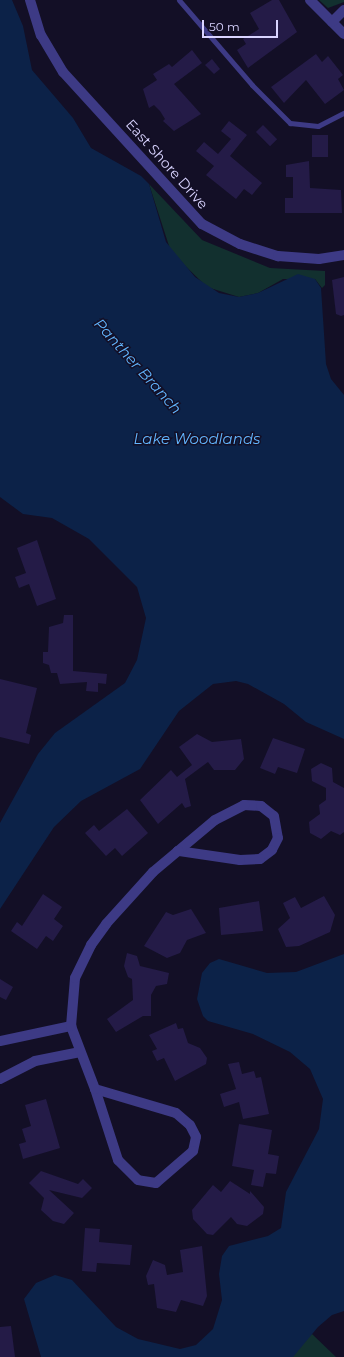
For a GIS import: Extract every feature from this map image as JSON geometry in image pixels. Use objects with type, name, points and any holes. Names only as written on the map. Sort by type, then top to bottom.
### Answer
[{"type":"street","name":"East Shore Drive","points":[[30,0],[41,35],[63,72],[202,224],[240,244],[278,256],[319,259],[344,255]]},
{"type":"street","points":[[310,0],[344,34]]},
{"type":"street","points":[[332,22],[344,10]]},
{"type":"street","points":[[95,1089],[176,1113],[190,1125],[196,1137],[193,1151],[156,1183],[138,1180],[118,1160],[95,1089],[71,1026],[74,983],[91,945],[153,872],[178,851],[215,820],[244,805],[261,806],[274,816],[278,838],[272,850],[260,859],[240,860],[178,851]]},
{"type":"street","points":[[0,1041],[71,1026]]},
{"type":"street","points":[[0,1079],[35,1060],[80,1052]]},
{"type":"lane","points":[[179,0],[252,85],[290,123],[318,126],[344,113]]},
{"type":"green space","points":[[319,0],[344,0],[344,2],[328,8]]},
{"type":"green space","points":[[149,184],[202,240],[270,268],[325,271],[325,285],[322,288],[315,279],[283,279],[258,293],[239,297],[207,287],[171,252]]},
{"type":"green space","points":[[312,1334],[336,1357],[286,1357],[300,1340]]},
{"type":"water","name":"Lake Woodlands","points":[[0,0],[12,0],[23,26],[32,70],[73,118],[91,148],[141,176],[149,184],[166,242],[195,277],[219,293],[239,297],[258,293],[298,274],[315,279],[321,288],[326,364],[331,379],[344,395],[344,739],[306,722],[284,704],[248,684],[236,681],[213,684],[179,711],[140,769],[81,801],[54,827],[0,909],[0,823],[38,754],[55,733],[125,683],[137,660],[146,618],[137,587],[89,539],[52,518],[23,514],[0,497]]},
{"type":"water","points":[[344,954],[344,1311],[332,1315],[318,1327],[293,1357],[41,1357],[24,1299],[36,1283],[55,1275],[72,1280],[116,1327],[138,1339],[180,1349],[196,1345],[213,1329],[222,1300],[219,1274],[222,1256],[229,1246],[268,1236],[281,1228],[286,1192],[319,1129],[323,1099],[310,1069],[290,1052],[253,1034],[208,1021],[203,1016],[197,999],[202,973],[210,963],[219,959],[267,973],[296,972]]},
{"type":"building","points":[[272,0],[279,0],[297,32],[248,68],[237,50],[246,44],[243,39],[259,29],[250,13]]},
{"type":"building","points":[[192,50],[202,63],[174,84],[201,114],[174,131],[163,121],[165,119],[154,105],[149,108],[143,89],[157,80],[153,74],[169,64],[172,67]]},
{"type":"building","points":[[316,54],[322,62],[328,56],[343,75],[338,79],[344,90],[325,104],[306,80],[284,103],[271,87]]},
{"type":"building","points":[[212,59],[220,69],[214,74],[205,65]]},
{"type":"building","points":[[229,121],[247,135],[230,156],[262,183],[252,195],[244,189],[236,199],[206,175],[214,166],[196,151],[204,142],[218,154],[231,139],[221,131]]},
{"type":"building","points":[[263,125],[277,139],[270,146],[256,132]]},
{"type":"building","points":[[312,135],[328,135],[328,157],[312,157]]},
{"type":"building","points":[[309,161],[310,188],[341,190],[342,213],[285,213],[285,198],[293,198],[293,177],[286,177],[286,165]]},
{"type":"building","points":[[344,277],[344,315],[341,316],[336,314],[332,280]]},
{"type":"building","points":[[37,540],[56,599],[37,606],[29,584],[19,588],[15,577],[26,573],[17,548]]},
{"type":"building","points":[[64,615],[73,615],[73,671],[107,674],[106,684],[98,683],[98,692],[86,691],[87,682],[60,684],[57,673],[51,673],[49,665],[43,663],[43,652],[48,652],[49,627],[63,623]]},
{"type":"building","points":[[0,679],[37,688],[26,733],[31,735],[29,744],[0,737]]},
{"type":"building","points":[[197,734],[212,742],[241,739],[244,759],[235,770],[214,770],[208,762],[185,779],[191,806],[185,808],[182,803],[158,824],[140,800],[171,770],[177,777],[192,765],[179,747]]},
{"type":"building","points":[[273,738],[305,749],[297,773],[278,767],[275,774],[260,768]]},
{"type":"building","points":[[321,763],[332,768],[333,782],[344,788],[344,832],[340,835],[331,831],[321,839],[310,833],[309,822],[320,814],[319,805],[326,800],[326,788],[312,781],[311,769]]},
{"type":"building","points":[[127,809],[148,833],[122,856],[115,848],[106,856],[85,833],[94,825],[99,831]]},
{"type":"building","points":[[43,894],[62,907],[54,919],[63,926],[53,941],[46,936],[37,949],[11,931],[17,922],[22,926]]},
{"type":"building","points":[[324,896],[335,915],[330,932],[299,946],[286,947],[278,929],[290,918],[283,903],[295,897],[301,908]]},
{"type":"building","points":[[259,901],[263,931],[221,935],[219,908]]},
{"type":"building","points":[[191,909],[206,933],[187,940],[180,953],[167,958],[144,946],[166,912],[173,915]]},
{"type":"building","points":[[127,953],[137,956],[140,966],[169,973],[167,984],[156,986],[151,995],[151,1016],[143,1016],[116,1032],[107,1019],[133,1000],[132,979],[128,977],[124,966]]},
{"type":"building","points":[[0,979],[13,987],[6,1000],[0,997]]},
{"type":"building","points":[[176,1023],[178,1029],[183,1028],[188,1043],[200,1048],[207,1058],[206,1064],[175,1081],[164,1058],[157,1061],[152,1051],[157,1049],[149,1035]]},
{"type":"building","points":[[239,1062],[242,1074],[254,1071],[256,1078],[261,1077],[269,1114],[243,1119],[239,1102],[224,1107],[220,1094],[236,1089],[228,1064]]},
{"type":"building","points":[[46,1099],[60,1148],[23,1159],[19,1144],[26,1142],[22,1129],[31,1126],[25,1105]]},
{"type":"building","points":[[239,1124],[272,1130],[268,1154],[279,1156],[276,1174],[266,1173],[263,1187],[251,1185],[254,1170],[232,1166]]},
{"type":"building","points":[[41,1171],[78,1184],[83,1179],[92,1188],[82,1198],[49,1190],[74,1213],[64,1224],[53,1221],[41,1210],[44,1198],[29,1183]]},
{"type":"building","points":[[230,1181],[250,1194],[250,1191],[264,1207],[263,1214],[247,1226],[237,1224],[231,1217],[213,1235],[207,1234],[193,1219],[192,1210],[213,1185],[221,1192]]},
{"type":"building","points":[[85,1228],[100,1229],[99,1242],[132,1245],[130,1265],[97,1263],[96,1272],[82,1271]]},
{"type":"building","points":[[202,1246],[207,1296],[203,1306],[181,1300],[176,1312],[157,1308],[154,1284],[148,1285],[146,1276],[153,1260],[165,1265],[167,1275],[183,1272],[180,1250]]},
{"type":"building","points":[[11,1326],[15,1357],[0,1357],[0,1327]]},
{"type":"water label","name":"Panther Branch","points":[[138,366]]}]
